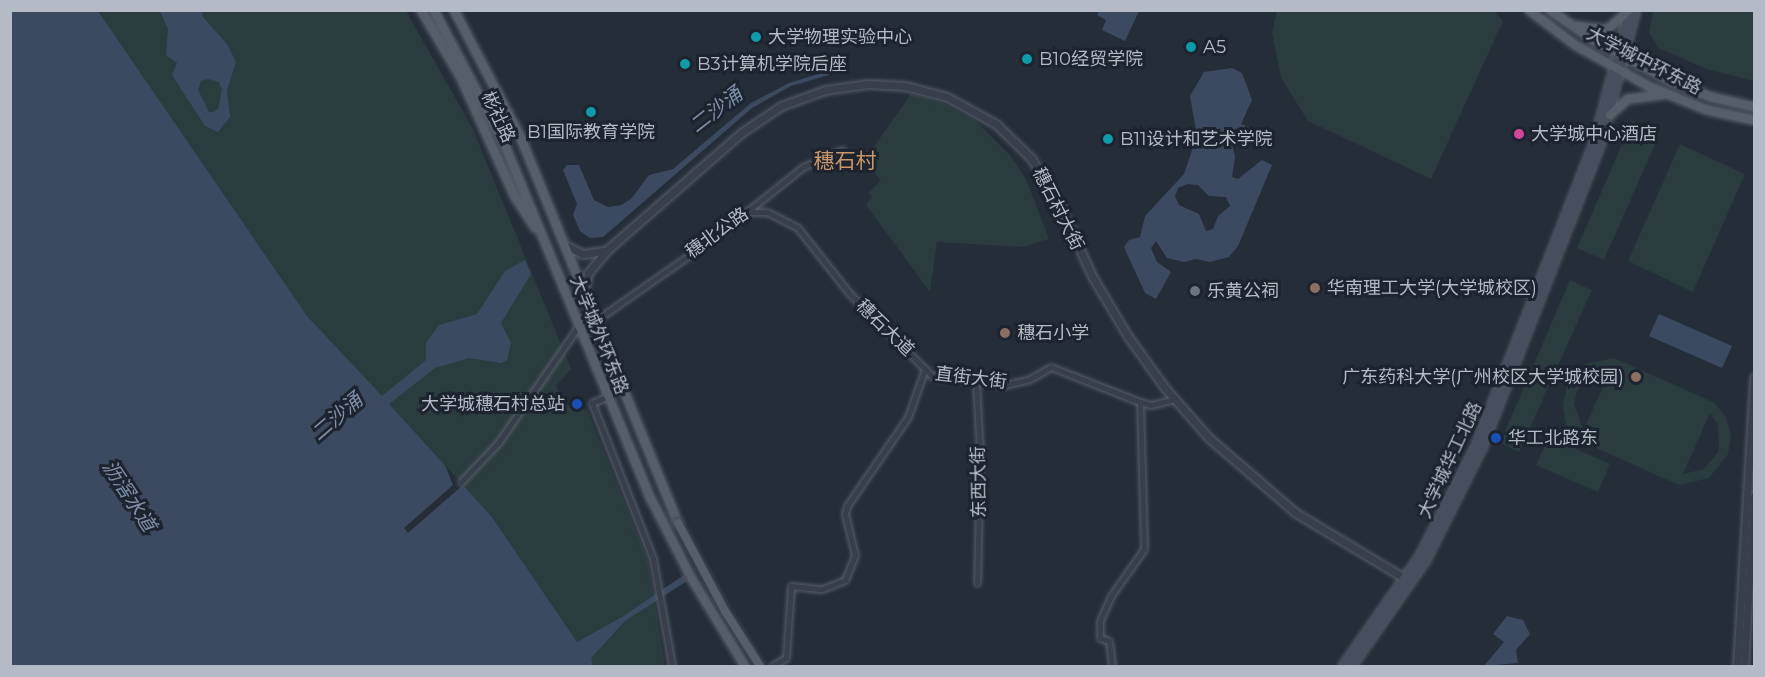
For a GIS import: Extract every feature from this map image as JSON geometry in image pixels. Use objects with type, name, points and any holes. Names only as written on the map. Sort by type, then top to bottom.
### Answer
[{"type":"main road","name":"彬社路","points":[[421,10],[470,95],[518,204],[543,238]]},
{"type":"main road","name":"大学城外环东路","points":[[452,10],[513,121],[678,523],[725,611],[760,666]]},
{"type":"main road","points":[[436,14],[452,10]]},
{"type":"main road","name":"大学城中环东路","points":[[1529,10],[1575,45],[1619,71],[1669,96],[1707,110],[1755,120]]},
{"type":"main road","name":"大学城中环东路","points":[[1550,10],[1567,24],[1623,57],[1695,92],[1755,107]]},
{"type":"main road","points":[[1567,24],[1607,30],[1629,10]]},
{"type":"main road","name":"大学城华工北路","points":[[1623,57],[1629,10]]},
{"type":"main road","name":"大学城华工北路","points":[[1344,666],[1409,580],[1453,497],[1484,426],[1588,157],[1619,71],[1636,10]]},
{"type":"main road","name":"大学城外环东路","points":[[436,14],[498,129],[606,397],[666,529],[745,666]]},
{"type":"main road","name":"大学城华工北路","points":[[1352,666],[1409,580],[1482,448],[1610,115],[1619,71]]},
{"type":"main road","points":[[1610,115],[1635,96],[1669,96]]},
{"type":"main road","points":[[498,129],[501,117],[513,121]]},
{"type":"street","name":"穗石村大街","points":[[584,297],[588,273],[607,250],[741,133],[791,101],[833,88],[877,84],[915,88],[956,101],[1006,133],[1039,168],[1116,318],[1149,368],[1197,426],[1249,476],[1296,513],[1409,580]]},
{"type":"street","name":"穗北公路","points":[[594,321],[747,212],[803,167],[842,150]]},
{"type":"street","name":"穗石大道","points":[[747,212],[773,214],[797,227],[856,300],[906,346],[924,369],[908,417],[851,498],[845,514],[855,551],[844,580],[822,589],[791,586],[786,658],[770,666]]},
{"type":"street","points":[[562,242],[583,254],[607,250]]},
{"type":"street","points":[[461,482],[498,443],[578,327]]},
{"type":"street","name":"直街大街","points":[[924,369],[934,377],[1015,384],[1051,367],[1140,402]]},
{"type":"street","points":[[1737,666],[1755,377]]},
{"type":"street","name":"东西大街","points":[[976,382],[980,476],[977,583]]},
{"type":"street","points":[[606,397],[592,403],[653,559],[672,666]]},
{"type":"street","points":[[1112,666],[1109,641],[1100,638],[1100,621],[1111,596],[1144,549],[1140,402],[1151,405],[1171,400]]},
{"type":"street","points":[[1744,666],[1755,496]]},
{"type":"street","points":[[760,666],[766,662],[770,666]]},
{"type":"shaded area","points":[[98,11],[406,11],[473,129],[571,369],[556,386],[564,404],[587,410],[648,560],[665,666],[593,666],[492,517],[307,316]]},
{"type":"shaded area","points":[[1277,11],[1494,11],[1503,21],[1431,179],[1308,121],[1281,78],[1272,33]]},
{"type":"shaded area","points":[[1653,11],[1754,11],[1754,81],[1707,69],[1658,48],[1649,32]]},
{"type":"shaded area","points":[[911,94],[945,104],[977,122],[1010,155],[1026,179],[1049,239],[1023,247],[937,242],[930,292],[866,205],[872,196],[868,193],[881,180],[864,161]]},
{"type":"shaded area","points":[[1632,121],[1660,133],[1604,260],[1577,248]]},
{"type":"shaded area","points":[[1680,144],[1745,174],[1693,292],[1628,261]]},
{"type":"shaded area","points":[[1570,280],[1592,290],[1519,452],[1500,443]]},
{"type":"shaded area","points":[[1614,358],[1715,403],[1726,418],[1731,436],[1728,454],[1709,478],[1679,485],[1578,440],[1566,424],[1563,405],[1567,386],[1586,364]],"holes":[[[1611,369],[1584,429],[1583,429],[1574,404],[1577,391],[1591,374]],[[1710,413],[1718,424],[1719,451],[1704,469],[1683,474]]]},
{"type":"shaded area","points":[[1549,437],[1610,464],[1598,492],[1536,465]]},
{"type":"water","points":[[10,11],[98,11],[307,316],[382,396],[426,360],[426,343],[439,325],[477,314],[505,271],[525,260],[531,274],[501,323],[511,343],[507,360],[501,363],[469,358],[435,368],[389,404],[492,517],[577,642],[622,617],[684,575],[687,581],[625,621],[591,658],[593,666],[11,666]]},
{"type":"water","points":[[160,11],[203,11],[202,16],[227,44],[236,62],[227,90],[230,117],[218,132],[205,126],[172,75],[177,63],[166,55],[168,29]],"holes":[[[208,79],[219,82],[222,90],[218,109],[209,112],[198,90],[201,81]]]},
{"type":"water","points":[[1099,11],[1139,11],[1125,41],[1102,30],[1106,20],[1097,15]]},
{"type":"water","points":[[1232,68],[1242,73],[1252,100],[1241,124],[1250,128],[1245,136],[1231,140],[1235,157],[1232,177],[1238,179],[1262,160],[1272,165],[1238,246],[1229,257],[1210,262],[1196,259],[1184,262],[1167,258],[1156,241],[1151,248],[1157,262],[1171,272],[1156,299],[1145,293],[1124,247],[1129,240],[1140,237],[1145,216],[1184,174],[1197,136],[1190,96],[1204,72]],"holes":[[[1187,184],[1198,185],[1209,196],[1226,197],[1230,206],[1218,216],[1213,229],[1206,231],[1199,214],[1179,205],[1175,196],[1178,188]]]},
{"type":"water","points":[[828,71],[829,75],[791,86],[752,108],[603,237],[590,238],[580,231],[573,215],[577,204],[563,170],[567,165],[579,165],[594,200],[608,207],[621,205],[631,199],[649,175],[673,169],[751,103],[789,83]]},
{"type":"water","points":[[1659,314],[1732,346],[1722,368],[1649,336]]},
{"type":"water","points":[[1507,616],[1523,620],[1530,634],[1516,650],[1518,663],[1484,666],[1504,642],[1493,634]]},
{"type":"pier","points":[[445,465],[463,485],[408,533],[404,528],[453,485]]},
{"type":"place","name":"大学物理实验中心","points":[[756,37]]},
{"type":"place","name":"A5","points":[[1191,47]]},
{"type":"place","name":"B10经贸学院","points":[[1027,59]]},
{"type":"place","name":"B3计算机学院后座","points":[[685,64]]},
{"type":"place","name":"B1国际教育学院","points":[[591,112]]},
{"type":"place","name":"大学城中心酒店","points":[[1519,134]]},
{"type":"place","name":"B11设计和艺术学院","points":[[1108,139]]},
{"type":"place","name":"华南理工大学(大学城校区)","points":[[1315,288]]},
{"type":"place","name":"乐黄公祠","points":[[1195,291]]},
{"type":"place","name":"穗石小学","points":[[1005,333]]},
{"type":"place","name":"广东药科大学(广州校区大学城校园)","points":[[1636,377]]},
{"type":"place","name":"大学城穗石村总站","points":[[577,404]]},
{"type":"place","name":"华工北路东","points":[[1496,438]]},
{"type":"district","name":"穗石村","points":[[845,161]]},
{"type":"water label","name":"二沙涌","points":[[716,110]]},
{"type":"water label","name":"二沙涌","points":[[337,417]]},
{"type":"water label","name":"沥滘水道","points":[[129,496]]}]
